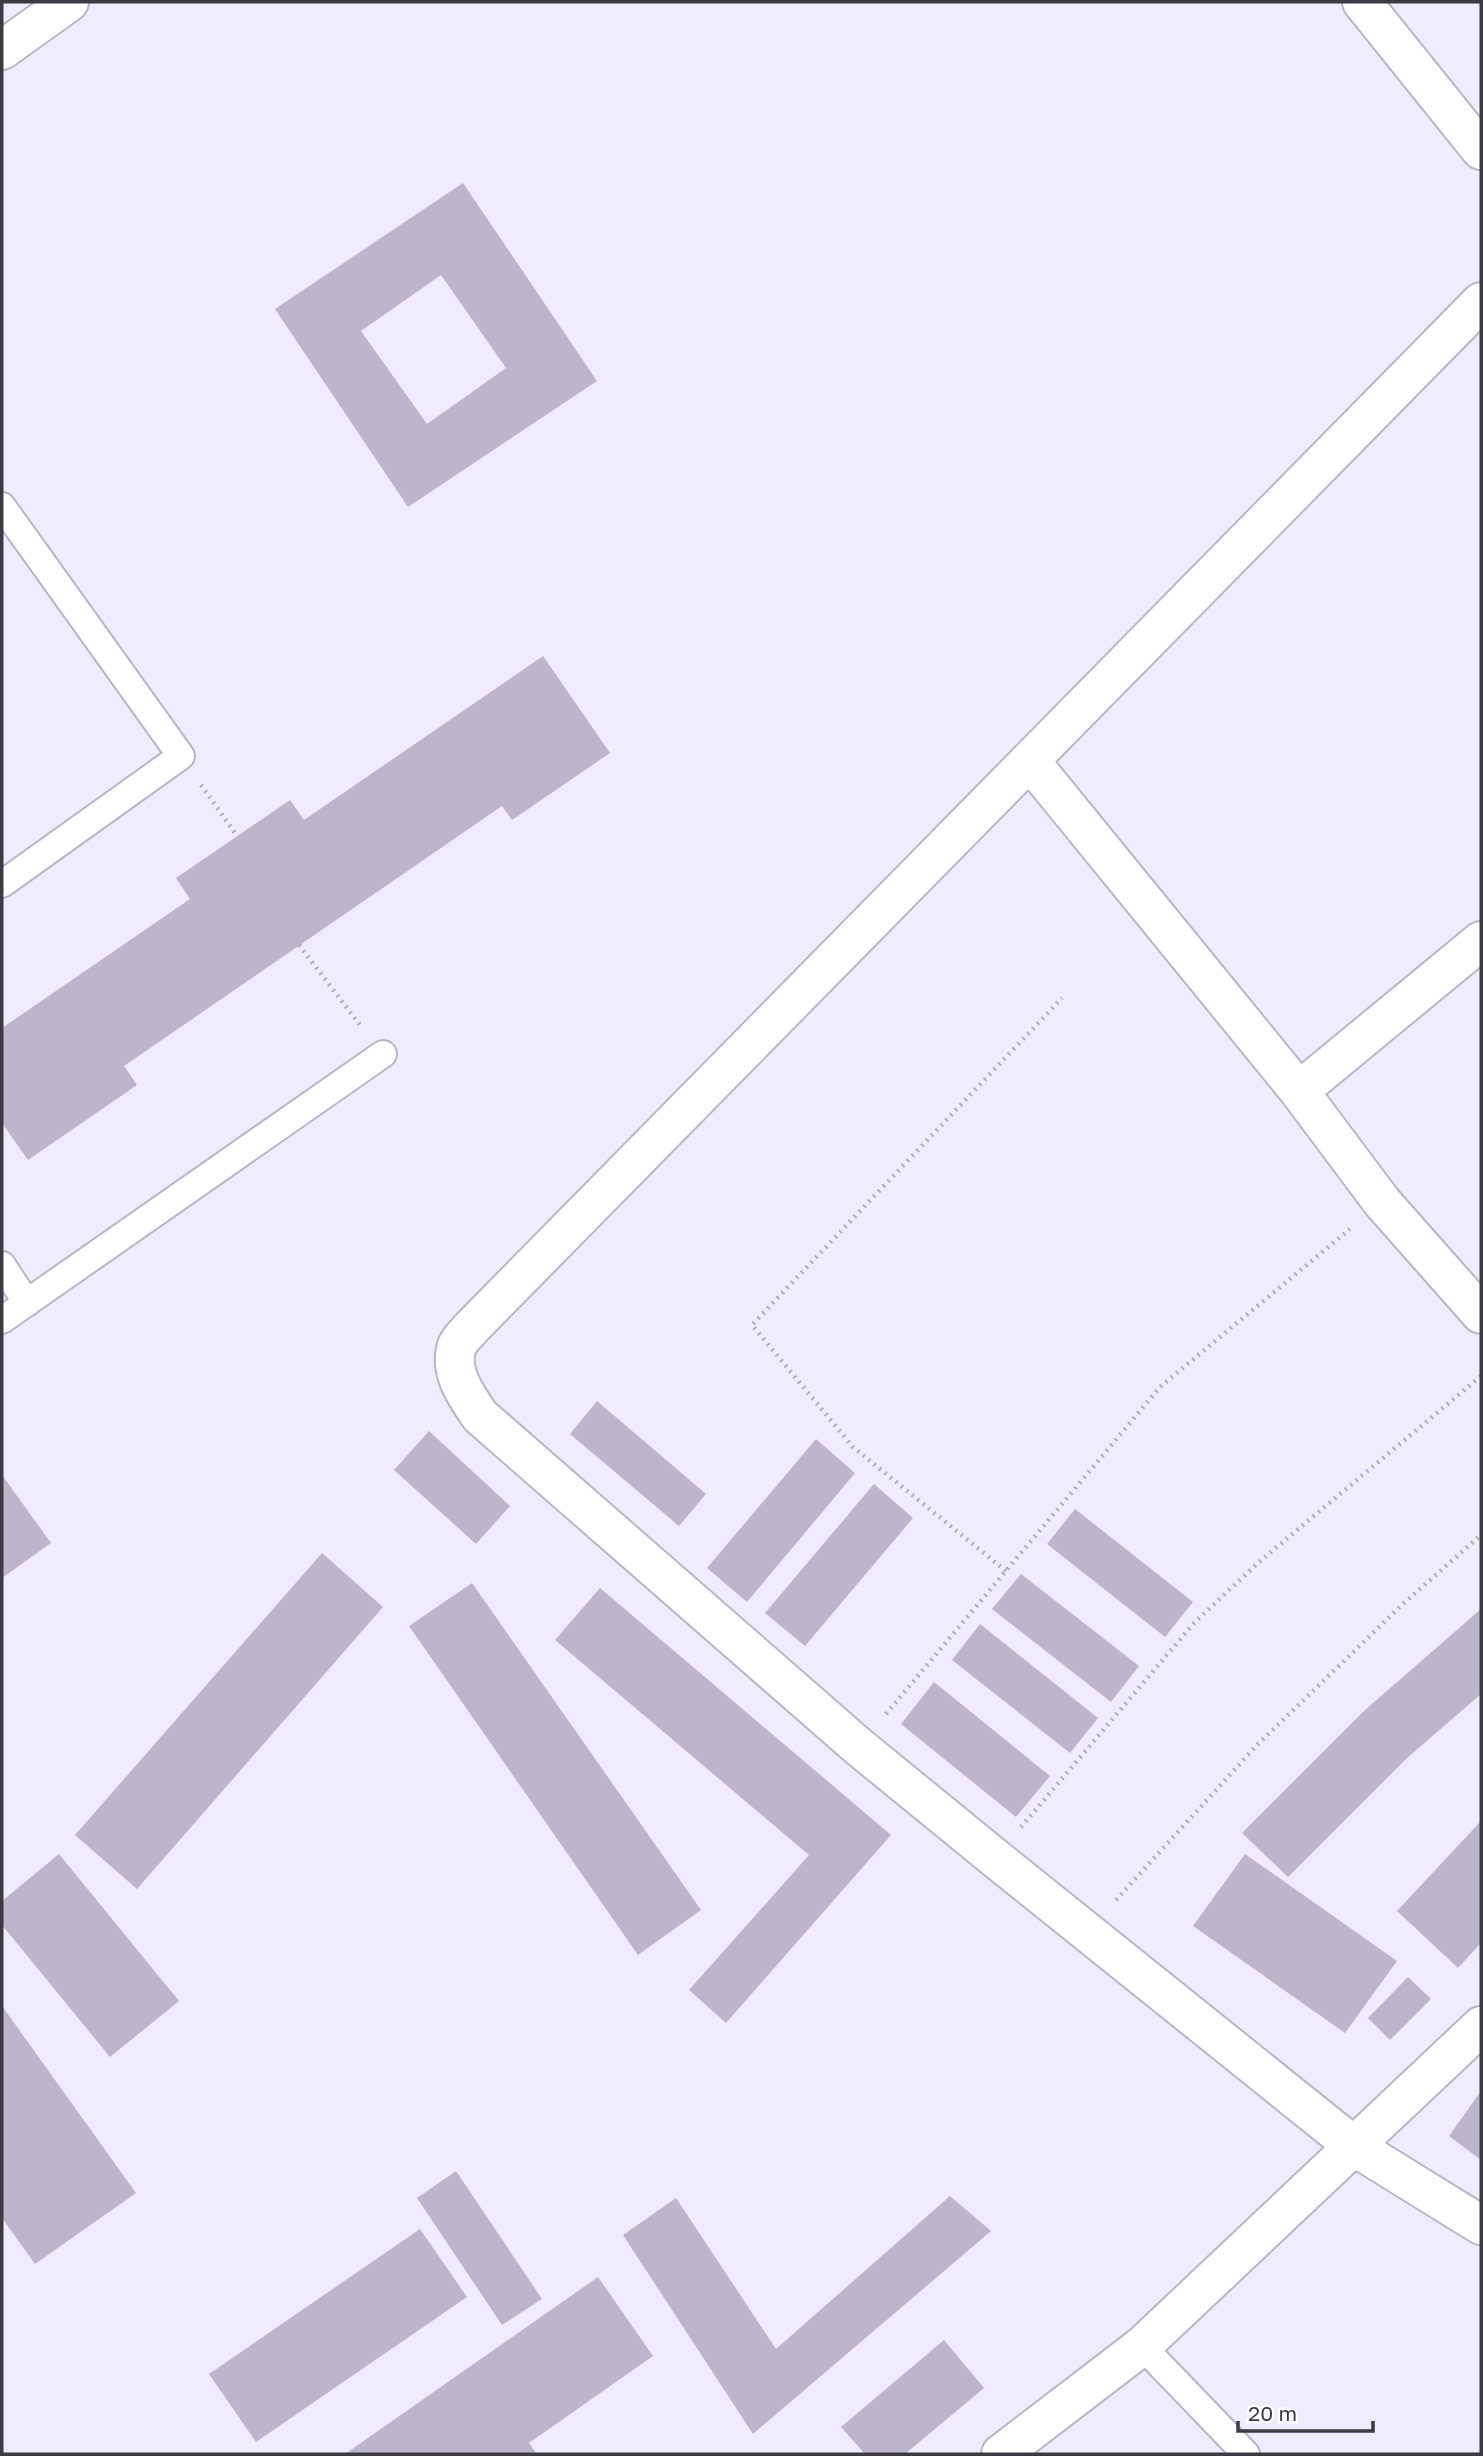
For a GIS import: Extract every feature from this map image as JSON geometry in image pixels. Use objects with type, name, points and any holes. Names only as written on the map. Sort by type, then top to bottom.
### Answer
[{"type":"main road","points":[[2,50],[69,2]]},
{"type":"main road","points":[[1362,2],[1481,150]]},
{"type":"main road","points":[[1481,302],[471,1327],[456,1348],[455,1369],[465,1393],[480,1416],[859,1747],[1355,2147],[1481,2225]]},
{"type":"main road","points":[[1030,761],[1299,1091],[1382,1202],[1481,1314]]},
{"type":"main road","points":[[1299,1091],[1481,941]]},
{"type":"main road","points":[[1001,2454],[1142,2346],[1481,2026]]},
{"type":"lane","points":[[2,506],[181,756],[2,884]]},
{"type":"lane","points":[[2,1320],[383,1054]]},
{"type":"lane","points":[[2,1265],[27,1303]]},
{"type":"lane","points":[[1142,2346],[1246,2454]]},
{"type":"path","points":[[181,756],[237,836]]},
{"type":"path","points":[[299,945],[383,1054]]},
{"type":"path","points":[[1006,1571],[853,1447],[752,1325],[1062,998]]},
{"type":"path","points":[[859,1747],[1160,1387],[1382,1202]]},
{"type":"path","points":[[995,1858],[1194,1623],[1259,1562],[1481,1376]]},
{"type":"path","points":[[1087,1931],[1257,1745],[1404,1603],[1481,1535]]},
{"type":"building","points":[[463,183],[597,381],[408,507],[275,309]],"holes":[[[441,275],[506,368],[427,424],[361,331]]]},
{"type":"building","points":[[543,656],[610,753],[512,820],[502,806],[124,1066],[137,1085],[28,1160],[2,1123],[2,1028],[190,899],[176,878],[290,800],[304,820]]},
{"type":"building","points":[[597,1401],[706,1494],[679,1526],[570,1434]]},
{"type":"building","points":[[429,1431],[510,1506],[476,1544],[394,1470]]},
{"type":"building","points":[[816,1439],[855,1473],[747,1602],[707,1568]]},
{"type":"building","points":[[2,1475],[51,1543],[2,1578]]},
{"type":"building","points":[[874,1484],[913,1518],[805,1646],[765,1613]]},
{"type":"building","points":[[1075,1509],[1193,1602],[1165,1637],[1047,1544]]},
{"type":"building","points":[[322,1553],[383,1607],[137,1889],[75,1835]]},
{"type":"building","points":[[1021,1574],[1139,1666],[1111,1702],[992,1609]]},
{"type":"building","points":[[472,1583],[701,1910],[638,1955],[409,1626]]},
{"type":"building","points":[[600,1588],[891,1835],[726,2023],[689,1990],[809,1855],[555,1640]]},
{"type":"building","points":[[1481,1609],[1481,1694],[1407,1758],[1288,1877],[1242,1833],[1365,1710]]},
{"type":"building","points":[[980,1624],[1098,1718],[1070,1753],[952,1660]]},
{"type":"building","points":[[934,1682],[1050,1776],[1016,1817],[901,1724]]},
{"type":"building","points":[[1481,1821],[1481,1943],[1458,1968],[1397,1911]]},
{"type":"building","points":[[59,1854],[179,2001],[110,2057],[2,1925],[2,1901]]},
{"type":"building","points":[[1245,1854],[1397,1961],[1345,2033],[1193,1926]]},
{"type":"building","points":[[1408,1977],[1431,1999],[1390,2040],[1368,2018]]},
{"type":"building","points":[[2,2006],[136,2193],[35,2264],[2,2218]]},
{"type":"building","points":[[1481,2091],[1481,2160],[1449,2136]]},
{"type":"building","points":[[456,2171],[542,2299],[502,2325],[417,2198]]},
{"type":"building","points":[[950,2196],[991,2231],[753,2434],[623,2235],[676,2198],[776,2349]]},
{"type":"building","points":[[420,2229],[467,2297],[256,2442],[209,2374]]},
{"type":"building","points":[[598,2277],[653,2356],[529,2443],[537,2454],[345,2454]]},
{"type":"building","points":[[944,2340],[984,2388],[905,2454],[865,2454],[841,2427]]}]
